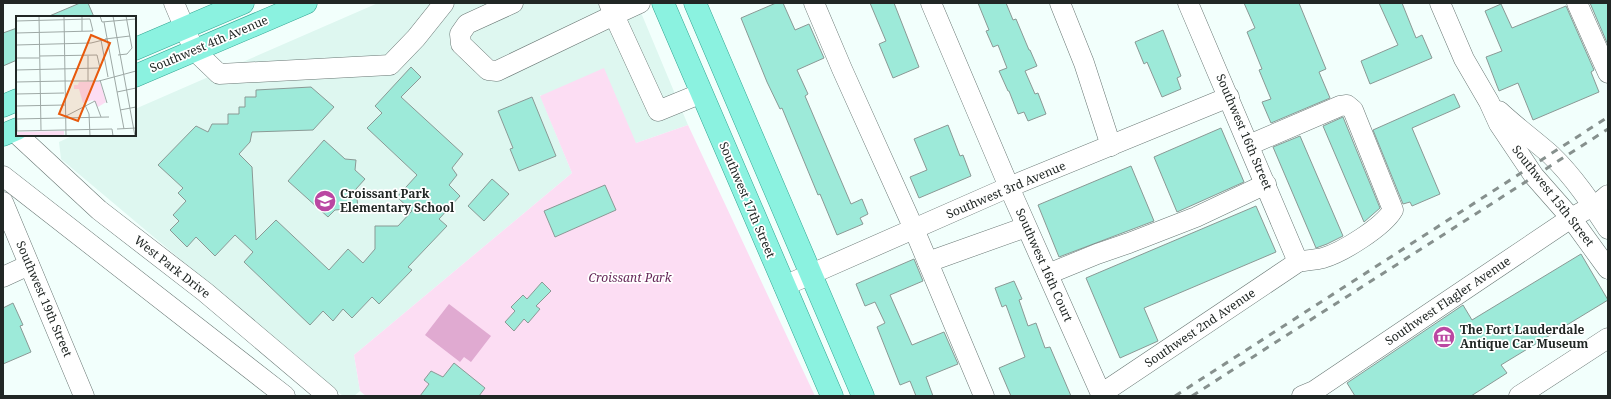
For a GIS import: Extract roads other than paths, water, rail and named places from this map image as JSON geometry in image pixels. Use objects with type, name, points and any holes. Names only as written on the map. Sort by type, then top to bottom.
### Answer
[{"type":"main road","name":"Southwest 4th Avenue","points":[[136,49],[243,3]]},
{"type":"main road","name":"Southwest 4th Avenue","points":[[136,76],[306,3]]},
{"type":"main road","name":"Southwest 17th Street","points":[[663,3],[832,396]]},
{"type":"main road","points":[[695,3],[863,396]]},
{"type":"main road","points":[[3,106],[16,100]]},
{"type":"street","points":[[174,3],[194,50],[220,74],[390,65],[416,38],[444,3]]},
{"type":"street","points":[[513,3],[467,24],[460,34],[461,44],[488,70],[497,71],[612,9],[640,3]]},
{"type":"street","points":[[814,3],[914,229],[984,396]]},
{"type":"street","name":"Southwest 16th Court","points":[[931,3],[1026,227],[1101,394]]},
{"type":"street","points":[[1060,3],[1084,63],[1111,146]]},
{"type":"street","name":"Southwest 16th Street","points":[[1188,3],[1298,262]]},
{"type":"street","name":"Southwest 15th Street","points":[[1440,3],[1464,59],[1489,102],[1499,124],[1531,172],[1571,218],[1608,269]]},
{"type":"street","points":[[1577,3],[1608,73]]},
{"type":"street","points":[[612,9],[658,111],[702,93]]},
{"type":"street","name":"Southwest 3rd Avenue","points":[[784,286],[1009,187],[1229,97]]},
{"type":"street","name":"Southwest 15th Street","points":[[1489,102],[1557,162],[1598,203],[1608,229]]},
{"type":"street","points":[[1249,145],[1340,106],[1347,106],[1353,110],[1394,210],[1390,216],[1364,238],[1323,258],[1298,262]]},
{"type":"street","name":"West Park Drive","points":[[16,136],[99,210],[205,292],[328,396]]},
{"type":"street","points":[[3,176],[285,396]]},
{"type":"street","points":[[1048,274],[1196,217],[1266,184]]},
{"type":"street","name":"Southwest 19th Street","points":[[3,202],[84,396]]},
{"type":"street","name":"Southwest Flagler Avenue","points":[[1311,394],[1571,218],[1598,203]]},
{"type":"street","points":[[928,262],[1026,227]]},
{"type":"street","name":"Southwest 2nd Avenue","points":[[1101,394],[1298,262]]},
{"type":"street","points":[[3,277],[29,266]]},
{"type":"street","points":[[1529,393],[1608,338]]},
{"type":"railway","points":[[1175,396],[1608,117]]},
{"type":"railway","points":[[1192,396],[1608,129]]},
{"type":"place","name":"Croissant Park Elementary School","points":[[325,201]]},
{"type":"place","name":"The Fort Lauderdale Antique Car Museum","points":[[1444,337]]},
{"type":"park label","name":"Croissant Park","points":[[630,278]]}]
